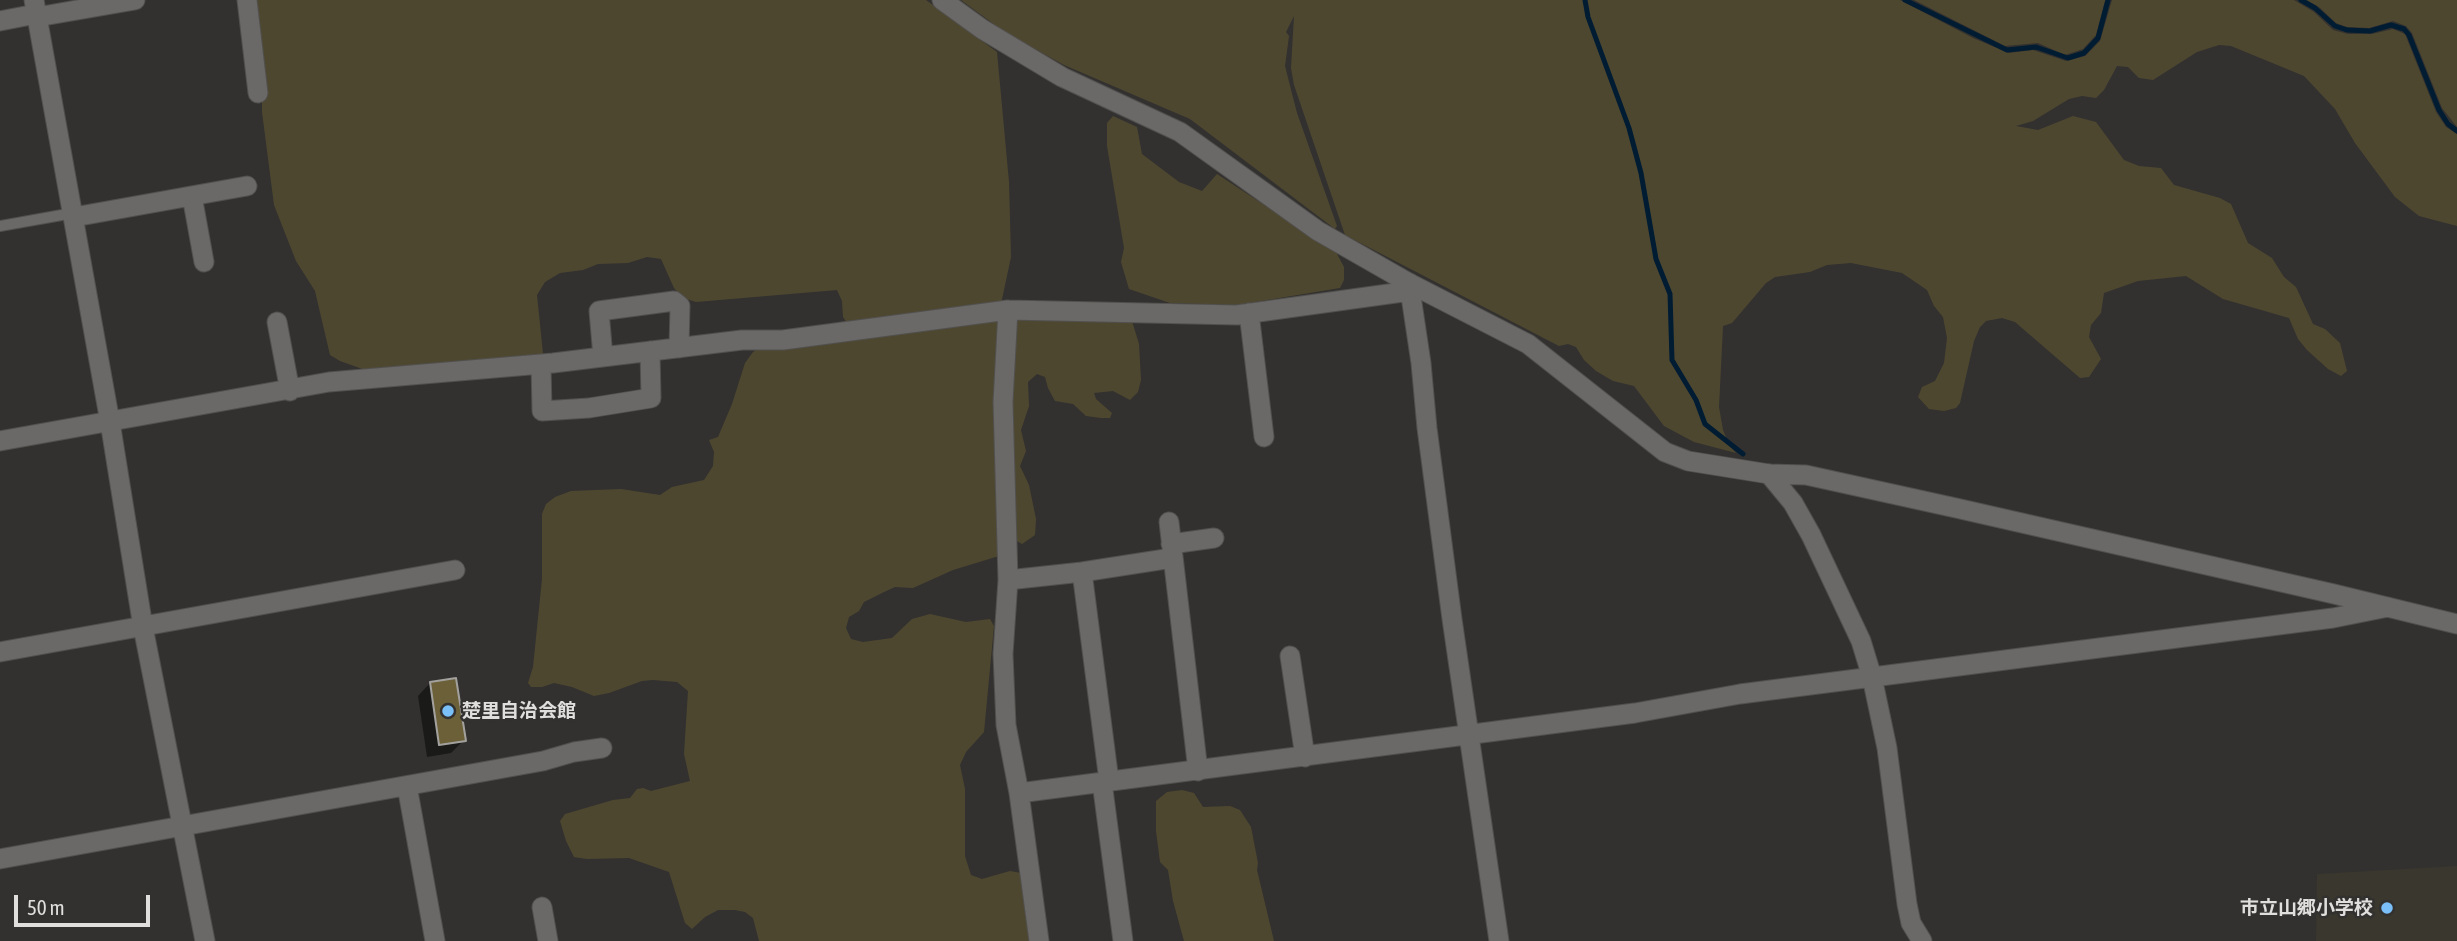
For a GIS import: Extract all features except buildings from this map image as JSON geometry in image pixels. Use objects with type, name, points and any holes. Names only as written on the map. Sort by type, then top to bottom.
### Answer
[{"type":"street","points":[[0,21],[36,10],[135,0]]},
{"type":"street","points":[[247,0],[258,93]]},
{"type":"street","points":[[942,0],[982,29],[1062,77],[1181,132],[1318,231],[1410,287],[1528,344],[1665,452],[1688,461],[1769,474],[1806,475],[2253,575],[2457,624]]},
{"type":"street","points":[[36,10],[110,422],[143,627],[205,941]]},
{"type":"street","points":[[74,215],[247,186]]},
{"type":"street","points":[[192,196],[204,262]]},
{"type":"street","points":[[0,441],[330,382],[541,364],[742,340],[783,340],[1008,310],[1237,315],[1410,287]]},
{"type":"street","points":[[1410,287],[1422,363],[1427,428],[1452,620],[1499,941]]},
{"type":"street","points":[[603,357],[599,311],[674,301],[680,306],[680,348]]},
{"type":"street","points":[[1008,310],[1003,402],[1008,580],[1003,654],[1006,725],[1039,941]]},
{"type":"street","points":[[1249,313],[1265,437]]},
{"type":"street","points":[[277,322],[290,391]]},
{"type":"street","points":[[541,364],[542,411],[589,408],[651,398],[650,351]]},
{"type":"street","points":[[1769,474],[1793,503],[1834,579],[1861,641],[1872,677],[1887,748],[1907,904],[1911,923],[1922,941]]},
{"type":"street","points":[[1169,522],[1198,771]]},
{"type":"street","points":[[1008,580],[1082,572],[1214,538]]},
{"type":"street","points":[[0,652],[454,570]]},
{"type":"street","points":[[1082,572],[1123,941]]},
{"type":"street","points":[[1018,793],[1470,735],[1872,677],[2333,618],[2388,607]]},
{"type":"street","points":[[1290,656],[1305,757]]},
{"type":"street","points":[[0,859],[182,828],[602,748]]},
{"type":"street","points":[[407,786],[435,941]]},
{"type":"street","points":[[542,906],[548,941]]},
{"type":"lane","points":[[0,226],[74,215]]},
{"type":"shaded area","points":[[253,0],[926,0],[997,52],[1009,182],[1011,257],[1001,304],[847,323],[837,290],[696,302],[683,298],[674,288],[661,259],[647,257],[628,263],[598,264],[583,270],[560,273],[545,282],[537,295],[543,354],[368,371],[340,361],[330,355],[315,291],[296,261],[274,205],[262,112],[262,79]]},
{"type":"shaded area","points":[[961,0],[1900,0],[1973,38],[2009,53],[2033,50],[2066,61],[2085,56],[2100,41],[2112,0],[2294,0],[2314,12],[2333,30],[2348,34],[2372,34],[2393,29],[2405,34],[2436,112],[2446,127],[2457,134],[2457,226],[2419,216],[2395,197],[2355,143],[2335,109],[2304,76],[2231,46],[2219,45],[2197,52],[2153,80],[2139,78],[2128,67],[2117,66],[2104,90],[2096,98],[2082,96],[2069,99],[2033,121],[2016,126],[2038,130],[2073,116],[2096,122],[2124,160],[2139,166],[2161,168],[2174,185],[2220,198],[2231,204],[2248,243],[2272,258],[2284,277],[2296,287],[2313,324],[2325,329],[2340,343],[2347,371],[2341,376],[2328,369],[2307,350],[2298,339],[2289,318],[2223,299],[2186,276],[2138,281],[2104,293],[2101,313],[2091,325],[2089,337],[2101,359],[2089,377],[2080,378],[2015,322],[2002,318],[1986,321],[1974,341],[1960,403],[1956,408],[1944,411],[1929,409],[1918,397],[1922,387],[1935,381],[1944,363],[1947,338],[1943,317],[1934,306],[1927,290],[1902,273],[1851,263],[1827,265],[1810,272],[1775,277],[1766,283],[1732,323],[1723,326],[1719,407],[1723,430],[1729,445],[1736,453],[1694,442],[1664,426],[1634,386],[1613,381],[1596,371],[1584,360],[1576,347],[1568,344],[1559,346],[1345,235],[1294,85],[1291,68],[1294,16],[1286,32],[1289,36],[1285,66],[1297,113],[1337,226],[1335,229],[1190,119],[1064,65],[1006,33]]},
{"type":"shaded area","points":[[1914,0],[2105,1],[2096,35],[2083,49],[2065,55],[2038,43],[2005,46]]},
{"type":"shaded area","points":[[2306,0],[2457,0],[2457,127],[2442,108],[2412,33],[2406,26],[2393,21],[2369,28],[2347,27],[2336,23],[2319,7]]},
{"type":"shaded area","points":[[1113,116],[1137,127],[1142,154],[1179,182],[1202,191],[1217,174],[1336,252],[1344,267],[1344,280],[1340,288],[1237,305],[1170,303],[1129,289],[1121,262],[1124,248],[1107,146],[1107,123]]},
{"type":"shaded area","points":[[999,316],[999,556],[953,570],[913,588],[895,587],[884,592],[864,602],[859,611],[849,617],[846,628],[851,639],[863,642],[892,638],[912,619],[930,614],[966,622],[990,619],[994,626],[984,732],[966,752],[960,765],[965,789],[965,856],[971,875],[982,879],[1010,871],[1021,873],[1030,941],[759,941],[753,918],[745,912],[735,910],[718,910],[692,929],[685,923],[669,872],[629,858],[574,857],[560,821],[565,814],[613,800],[630,798],[637,789],[651,791],[690,781],[684,754],[688,691],[677,682],[653,680],[594,696],[554,683],[531,687],[528,683],[533,667],[542,579],[542,514],[546,504],[571,491],[621,489],[660,495],[672,487],[704,480],[713,466],[714,452],[709,440],[718,437],[745,363],[753,352],[764,345]]},
{"type":"shaded area","points":[[1014,320],[1132,321],[1139,344],[1141,380],[1138,392],[1130,400],[1113,391],[1094,393],[1096,399],[1112,413],[1110,418],[1086,416],[1073,404],[1055,401],[1045,377],[1037,374],[1028,382],[1029,406],[1021,430],[1026,451],[1020,466],[1029,485],[1036,519],[1035,535],[1022,544],[1013,539],[1010,410]]},
{"type":"shaded area","points":[[1182,790],[1194,793],[1203,807],[1230,806],[1240,810],[1251,827],[1257,870],[1274,941],[1184,941],[1168,870],[1160,862],[1156,831],[1156,801],[1167,792]]},
{"type":"shaded area","name":"市立山郷小学校","points":[[2457,866],[2457,941],[2316,941],[2317,874]]},
{"type":"waterway","points":[[1585,0],[1588,17],[1629,128],[1641,173],[1656,259],[1670,294],[1672,360],[1696,400],[1705,424],[1743,454]]},
{"type":"waterway","points":[[1905,0],[2007,50],[2036,47],[2068,58],[2084,53],[2098,38],[2108,0]]},
{"type":"waterway","points":[[2301,0],[2315,8],[2335,26],[2347,30],[2370,31],[2391,25],[2404,29],[2409,35],[2439,110],[2448,124],[2457,131]]},
{"type":"place","name":"楚里自治会館","points":[[448,711]]},
{"type":"place","name":"市立山郷小学校","points":[[2387,908]]}]
